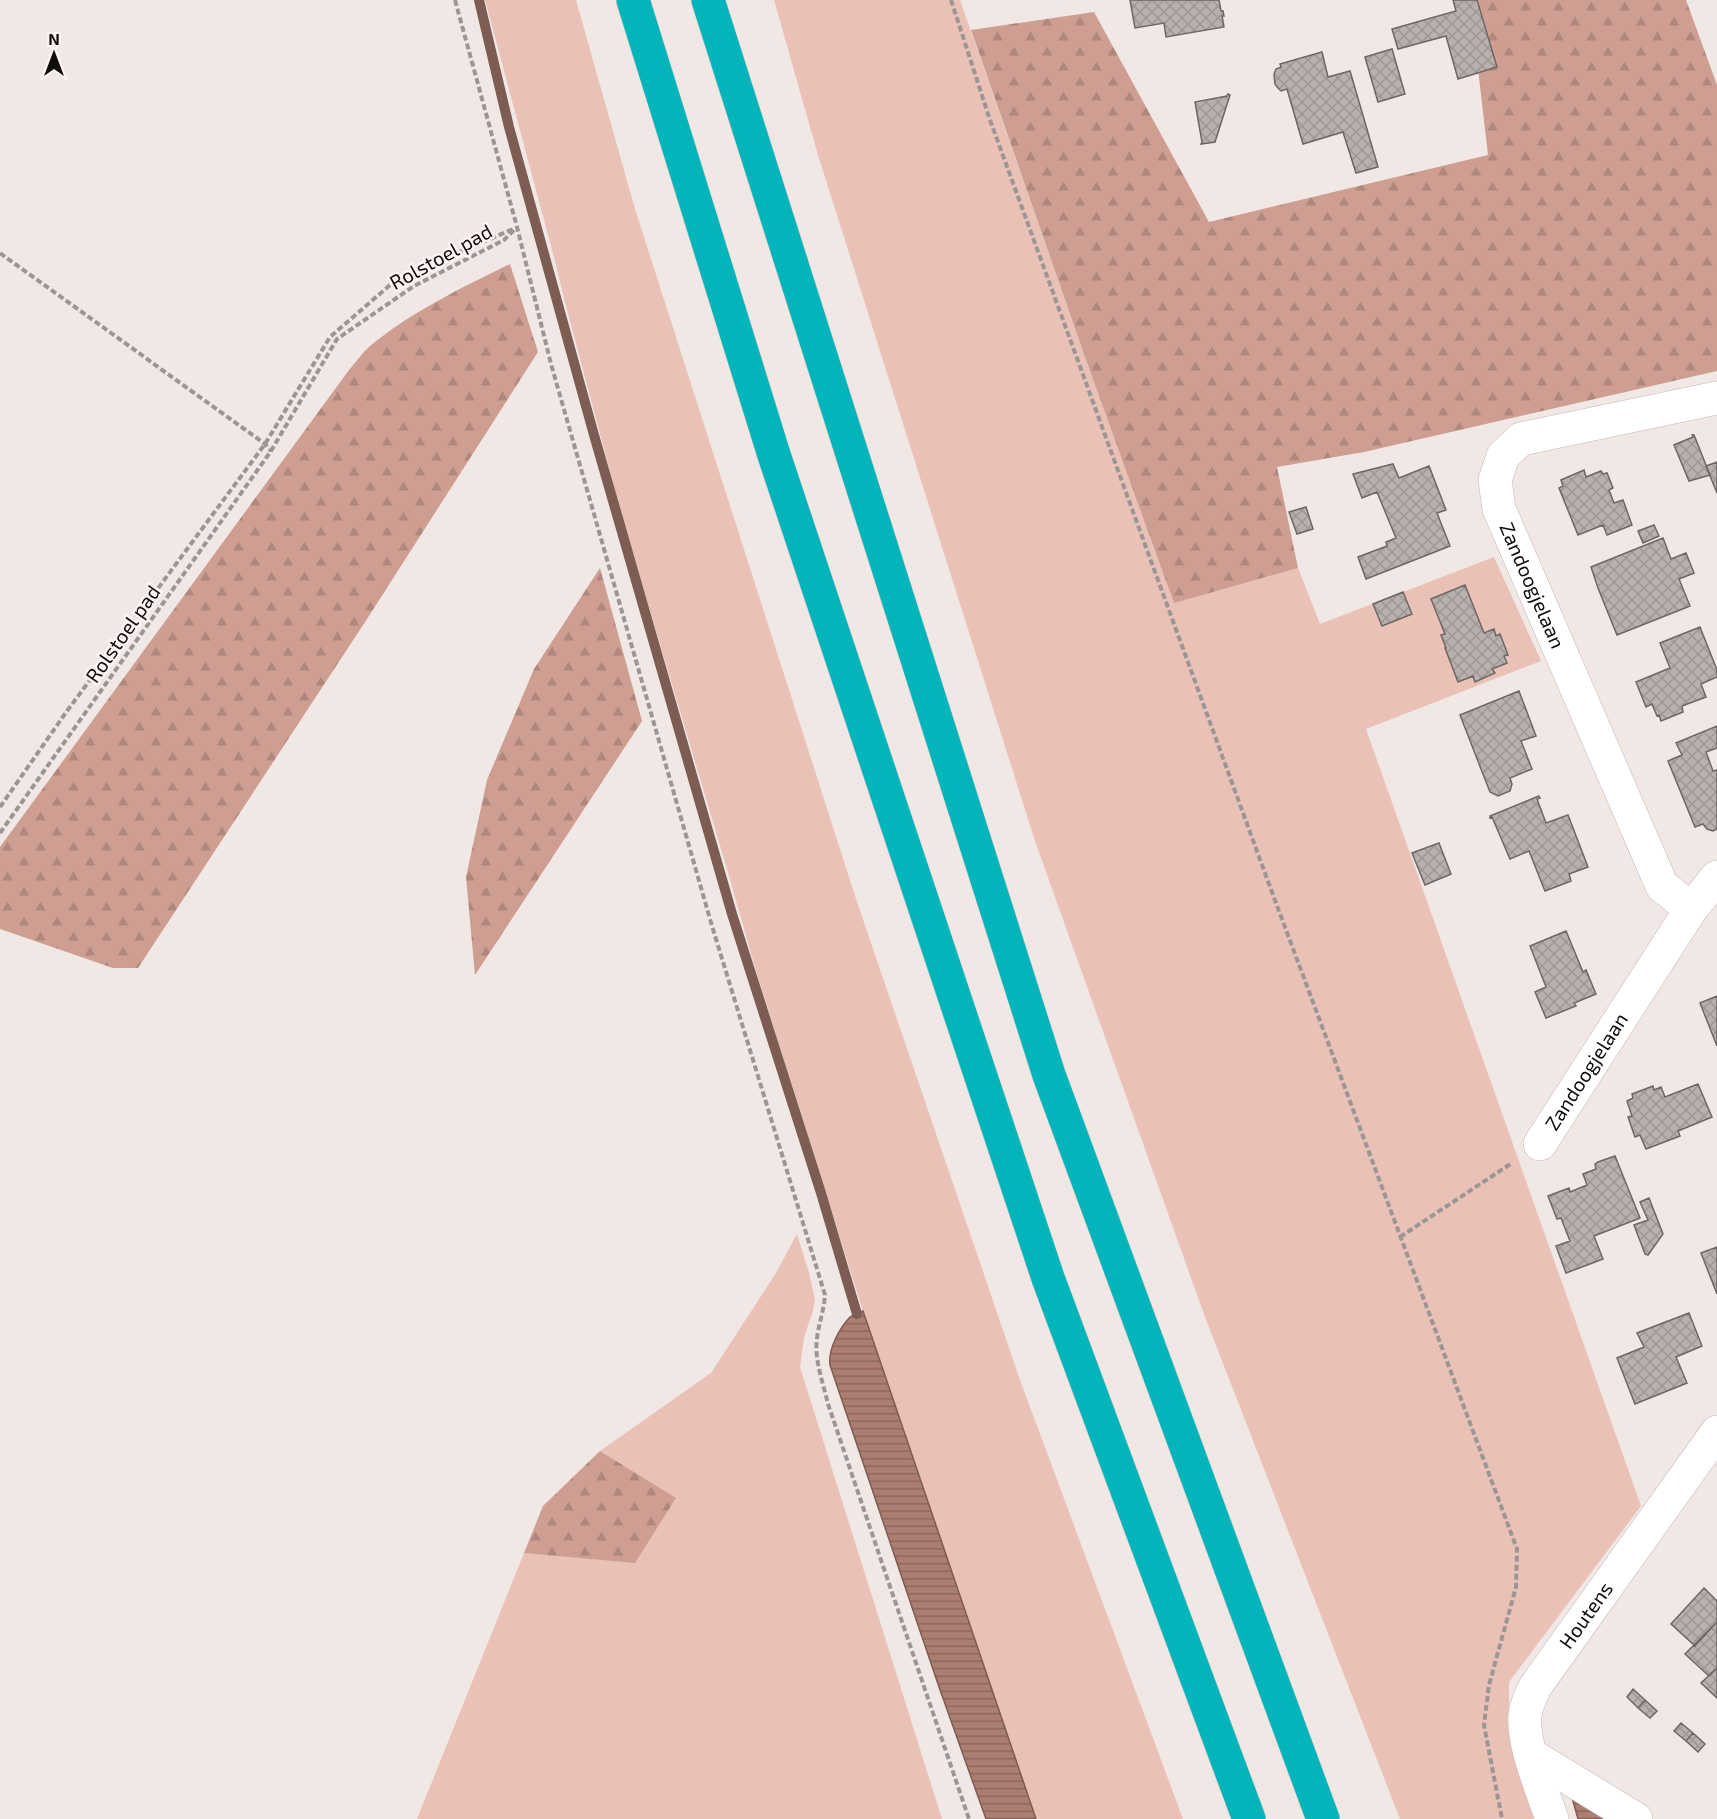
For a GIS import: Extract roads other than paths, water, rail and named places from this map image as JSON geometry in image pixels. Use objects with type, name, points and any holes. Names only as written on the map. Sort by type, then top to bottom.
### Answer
[{"type":"highway","points":[[633,0],[774,455],[1048,1278],[1248,1819]]},
{"type":"highway","points":[[708,0],[1049,1074],[1323,1819]]},
{"type":"street","name":"Zandoogjelaan","points":[[1691,909],[1662,886],[1499,509],[1495,480],[1503,456],[1521,439],[1717,398]]},
{"type":"street","name":"Zandoogjelaan","points":[[1540,1144],[1691,909],[1717,877]]},
{"type":"street","name":"Houtens","points":[[1552,1819],[1531,1755],[1526,1725],[1526,1713],[1535,1687],[1717,1432]]},
{"type":"street","points":[[1531,1755],[1636,1819]]},
{"type":"waterway","points":[[479,0],[509,127],[594,435],[732,914],[857,1314]]}]
